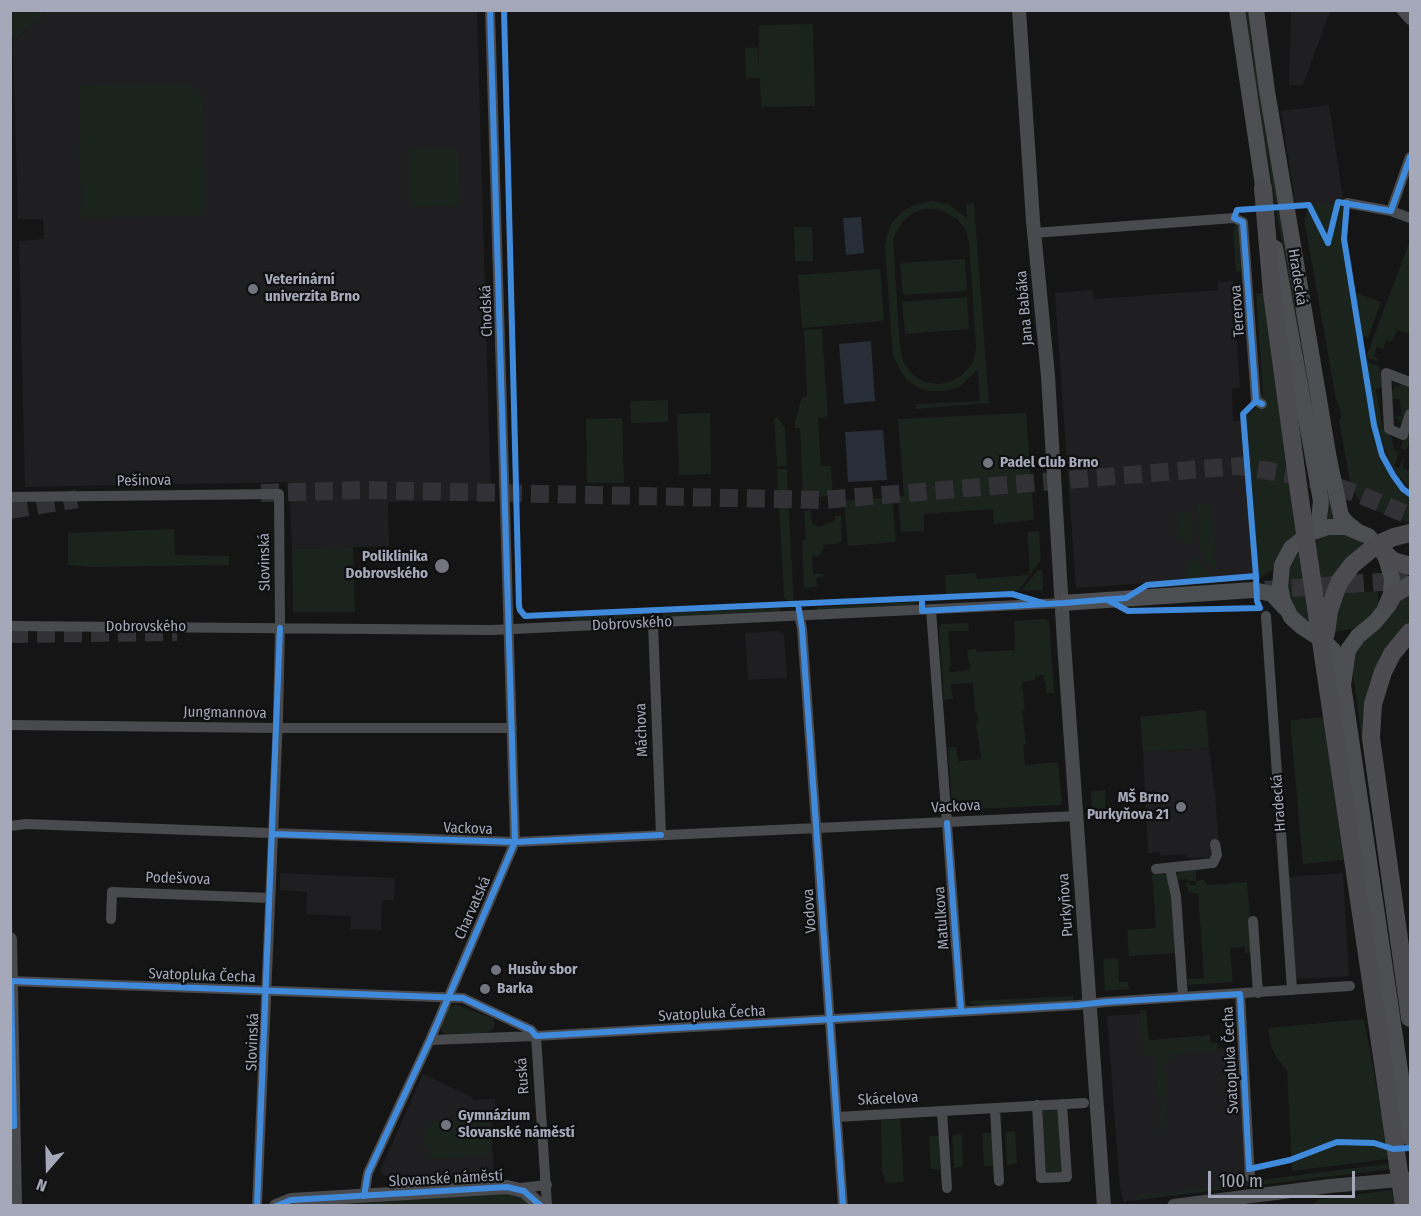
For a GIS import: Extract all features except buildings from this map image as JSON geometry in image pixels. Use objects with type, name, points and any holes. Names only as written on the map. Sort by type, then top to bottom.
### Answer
[{"type":"highway","points":[[1263,188],[1272,292],[1299,492],[1336,684],[1403,1138],[1404,1206]]},
{"type":"highway","points":[[1336,684],[1325,638],[1329,611],[1340,581],[1368,551],[1385,541],[1410,533]]},
{"type":"highway","points":[[1381,549],[1393,561],[1410,566]]},
{"type":"highway","points":[[1387,606],[1394,594],[1410,585]]},
{"type":"highway","points":[[1410,632],[1392,654],[1383,672],[1373,704],[1371,738],[1410,1018]]},
{"type":"main road","name":"Hradecká","points":[[1237,10],[1263,188],[1321,501],[1320,520],[1310,532]]},
{"type":"main road","name":"Hradecká","points":[[1256,10],[1267,91],[1329,459],[1341,516],[1347,524],[1362,533]]},
{"type":"main road","points":[[1253,590],[1270,581],[1291,548],[1310,532],[1335,526],[1346,527],[1362,533],[1381,549],[1389,564],[1392,578],[1391,594],[1387,606],[1380,617],[1354,640],[1336,684]]},
{"type":"main road","points":[[1282,565],[1280,587],[1287,610],[1297,623],[1324,641],[1333,650],[1336,684]]},
{"type":"main road","name":"Dobrovského","points":[[1062,603],[1253,590],[1272,594],[1287,610]]},
{"type":"main road","points":[[1312,633],[1327,638],[1338,638],[1349,637],[1365,630]]},
{"type":"street","name":"Chodská","points":[[490,10],[508,610]]},
{"type":"street","name":"Jana Babáka","points":[[1019,10],[1034,233],[1048,376],[1062,603]]},
{"type":"street","points":[[1401,10],[1410,20]]},
{"type":"street","points":[[1391,211],[1410,157]]},
{"type":"street","points":[[1347,202],[1391,211],[1410,218]]},
{"type":"street","name":"Tererova","points":[[1034,233],[1234,218],[1243,222],[1256,401],[1262,404]]},
{"type":"street","points":[[1410,382],[1386,373],[1389,429],[1403,435],[1410,414]]},
{"type":"street","name":"Pešinova","points":[[10,497],[279,494]]},
{"type":"street","name":"Slovinská","points":[[257,1206],[278,728],[279,494]]},
{"type":"street","name":"Dobrovského","points":[[10,626],[474,630],[1062,603]]},
{"type":"street","name":"Purkyňova","points":[[1062,603],[1104,1206]]},
{"type":"street","name":"Charvatská","points":[[364,1196],[368,1173],[430,1040],[515,842],[508,610]]},
{"type":"street","name":"Matulkova","points":[[931,610],[961,1011]]},
{"type":"street","name":"Vodova","points":[[799,616],[802,628],[843,1206]]},
{"type":"street","name":"Hradecká","points":[[1266,616],[1292,990]]},
{"type":"street","name":"Máchova","points":[[653,622],[661,835]]},
{"type":"street","name":"Jungmannova","points":[[10,725],[512,728]]},
{"type":"street","name":"Vackova","points":[[10,826],[26,824],[515,842],[1077,816]]},
{"type":"street","points":[[1156,869],[1213,863],[1217,855],[1215,844]]},
{"type":"street","points":[[1170,868],[1176,896],[1183,997]]},
{"type":"street","name":"Podešvova","points":[[111,919],[112,892],[270,898]]},
{"type":"street","points":[[1253,921],[1258,993]]},
{"type":"street","points":[[10,939],[15,1206]]},
{"type":"street","name":"Svatopluka Čecha","points":[[11,981],[463,998],[531,1030],[536,1036]]},
{"type":"street","name":"Svatopluka Čecha","points":[[430,1040],[830,1019],[1350,986]]},
{"type":"street","name":"Svatopluka Čecha","points":[[1240,994],[1250,1177]]},
{"type":"street","name":"Ruská","points":[[536,1036],[547,1206]]},
{"type":"street","name":"Skácelova","points":[[837,1117],[1084,1103]]},
{"type":"street","points":[[1037,1105],[1041,1178],[1067,1177],[1062,1104]]},
{"type":"street","points":[[995,1108],[999,1181]]},
{"type":"street","points":[[942,1111],[947,1188]]},
{"type":"street","points":[[1174,1206],[1330,1186],[1410,1179]]},
{"type":"street","points":[[520,1188],[547,1185]]},
{"type":"street","name":"Slovanské náměstí","points":[[276,1206],[291,1200],[507,1187],[520,1188],[541,1206]]},
{"type":"shaded area","points":[[11,10],[47,11],[13,42]]},
{"type":"shaded area","name":"Veterinární univerzita Brno","points":[[47,11],[477,11],[491,500],[388,502],[389,546],[292,549],[289,482],[25,487],[19,241],[44,239],[43,219],[18,219],[13,45],[15,40]]},
{"type":"shaded area","points":[[1244,11],[1249,11],[1280,202],[1275,203]]},
{"type":"shaded area","points":[[1291,11],[1330,11],[1303,85],[1289,85]]},
{"type":"shaded area","points":[[813,24],[815,106],[761,107],[760,78],[746,78],[745,48],[758,47],[759,69],[759,25]]},
{"type":"shaded area","points":[[188,83],[203,99],[206,213],[201,216],[82,218],[78,211],[82,204],[78,152],[78,146],[81,145],[79,86]]},
{"type":"shaded area","points":[[1329,105],[1344,204],[1296,208],[1281,111]]},
{"type":"shaded area","points":[[458,148],[459,205],[411,206],[410,149]]},
{"type":"shaded area","points":[[932,201],[948,204],[967,218],[966,204],[974,203],[989,403],[916,409],[916,404],[980,401],[978,370],[959,387],[945,391],[929,391],[907,380],[893,356],[886,238],[892,222],[904,210]],"holes":[[[925,209],[939,209],[957,219],[966,230],[969,242],[976,346],[973,363],[961,376],[939,384],[925,382],[913,375],[903,362],[893,239],[903,221],[913,213]]]},
{"type":"shaded area","points":[[1347,203],[1344,239],[1374,425],[1382,455],[1403,489],[1410,494],[1410,523],[1361,503],[1351,487],[1339,420],[1341,413],[1336,399],[1304,219],[1309,205]]},
{"type":"shaded area","points":[[1281,210],[1336,520],[1328,520],[1328,502],[1276,211]]},
{"type":"shaded area","points":[[861,217],[864,253],[846,255],[843,218]]},
{"type":"shaded area","points":[[1236,223],[1239,228],[1241,271],[1236,272],[1233,231]]},
{"type":"shaded area","points":[[794,227],[812,227],[813,261],[795,261]]},
{"type":"shaded area","points":[[1410,240],[1410,334],[1397,330],[1393,340],[1390,342],[1386,340],[1383,349],[1377,347],[1374,356],[1379,359],[1378,362],[1366,357]]},
{"type":"shaded area","points":[[965,259],[967,291],[903,295],[900,263]]},
{"type":"shaded area","points":[[880,269],[884,321],[802,328],[798,275]]},
{"type":"shaded area","points":[[1233,281],[1240,387],[1232,389],[1233,421],[1243,421],[1253,575],[1076,588],[1055,293],[1093,290],[1094,299],[1218,290],[1218,282]]},
{"type":"shaded area","points":[[1267,292],[1299,532],[1279,556],[1272,571],[1259,579],[1245,417],[1257,407],[1260,396],[1263,394],[1256,294]]},
{"type":"shaded area","points":[[1356,293],[1381,302],[1368,338],[1363,336]]},
{"type":"shaded area","points":[[967,297],[969,329],[905,334],[902,302]]},
{"type":"shaded area","points":[[822,329],[828,417],[818,418],[821,466],[831,466],[833,495],[803,500],[800,428],[795,428],[795,422],[802,397],[807,397],[804,330]]},
{"type":"shaded area","points":[[871,341],[875,401],[844,404],[839,344]]},
{"type":"shaded area","points":[[1366,361],[1379,366],[1383,387],[1376,389],[1383,429],[1391,433],[1394,451],[1399,452],[1410,420],[1410,442],[1406,450],[1401,448],[1394,466],[1399,468],[1404,459],[1403,468],[1410,471],[1410,490],[1396,473],[1387,456],[1376,422]]},
{"type":"shaded area","points":[[1403,384],[1410,388],[1410,405],[1405,421],[1401,423],[1395,417],[1402,416],[1399,399],[1392,399],[1391,394],[1394,388]]},
{"type":"shaded area","points":[[668,400],[668,422],[631,423],[630,401]]},
{"type":"shaded area","points":[[710,413],[711,474],[679,475],[677,414]]},
{"type":"shaded area","name":"Padel Club Brno","points":[[1026,413],[1034,520],[994,524],[993,509],[924,514],[924,531],[901,532],[898,497],[904,496],[898,419]]},
{"type":"shaded area","points":[[777,417],[785,428],[787,466],[777,466],[774,419]]},
{"type":"shaded area","points":[[622,418],[624,483],[587,483],[586,419]]},
{"type":"shaded area","points":[[883,430],[887,480],[848,482],[845,432]]},
{"type":"shaded area","points":[[777,469],[787,469],[788,498],[778,498]]},
{"type":"shaded area","points":[[892,497],[896,542],[848,546],[844,501]]},
{"type":"shaded area","points":[[788,503],[794,601],[784,598],[779,504]]},
{"type":"shaded area","points":[[1197,504],[1212,504],[1216,570],[1210,566],[1200,551]]},
{"type":"shaded area","points":[[811,510],[812,524],[819,527],[835,521],[835,516],[841,516],[842,541],[822,545],[824,549],[821,555],[812,556],[813,574],[823,574],[824,577],[816,578],[817,586],[804,589],[802,540],[806,540],[804,511]]},
{"type":"shaded area","points":[[1191,512],[1193,547],[1179,539],[1177,514]]},
{"type":"shaded area","points":[[174,529],[175,555],[229,556],[229,565],[91,567],[68,565],[68,533]]},
{"type":"shaded area","points":[[1039,531],[1041,560],[1018,591],[946,594],[945,575],[976,573],[977,579],[1027,575],[1030,571],[1027,532]]},
{"type":"shaded area","points":[[1331,534],[1351,536],[1368,546],[1346,567],[1339,567],[1339,575],[1316,623],[1306,621],[1294,608],[1288,592],[1288,574],[1299,551],[1313,540]]},
{"type":"shaded area","points":[[353,547],[355,612],[293,612],[292,549]]},
{"type":"shaded area","points":[[1196,555],[1211,577],[1186,579],[1185,569]]},
{"type":"shaded area","points":[[1038,570],[1042,570],[1043,590],[1021,591]]},
{"type":"shaded area","points":[[1253,578],[1253,580],[1153,588],[1147,586]]},
{"type":"shaded area","points":[[1362,585],[1362,592],[1378,591],[1378,607],[1375,612],[1358,626],[1332,632],[1328,606],[1346,587]]},
{"type":"shaded area","points":[[1410,590],[1410,623],[1375,675],[1387,905],[1385,905],[1352,658],[1364,640],[1382,627],[1398,601]]},
{"type":"shaded area","points":[[916,602],[918,605],[817,611],[817,607]]},
{"type":"shaded area","points":[[780,608],[780,612],[664,617],[663,613]]},
{"type":"shaded area","points":[[643,614],[643,617],[573,621],[568,617]]},
{"type":"shaded area","points":[[1045,619],[1049,621],[1054,693],[1046,693],[1046,681],[1043,675],[1035,676],[1035,680],[1022,682],[1025,710],[1022,710],[1026,744],[1023,745],[1025,765],[1058,762],[1062,802],[1060,805],[955,810],[952,808],[948,747],[956,747],[958,761],[981,759],[976,722],[978,721],[977,712],[975,712],[973,683],[951,684],[953,699],[944,700],[939,627],[942,624],[968,623],[969,631],[948,631],[950,672],[970,670],[967,650],[976,649],[976,652],[1015,650],[1014,621]]},
{"type":"shaded area","points":[[778,631],[784,635],[787,678],[748,680],[745,633]]},
{"type":"shaded area","points":[[1206,710],[1209,748],[1143,752],[1140,717]]},
{"type":"shaded area","points":[[1323,717],[1344,860],[1303,864],[1290,720]]},
{"type":"shaded area","name":"MŠ Brno Purkyňova 21","points":[[1209,748],[1219,843],[1210,844],[1211,857],[1187,858],[1187,854],[1160,856],[1160,852],[1148,853],[1143,752]]},
{"type":"shaded area","points":[[1105,790],[1105,811],[1092,812],[1091,791]]},
{"type":"shaded area","points":[[1206,869],[1196,871],[1196,881],[1177,880],[1176,876],[1180,871]]},
{"type":"shaded area","points":[[280,873],[395,878],[394,900],[382,900],[381,930],[350,929],[351,916],[306,914],[307,892],[280,890]]},
{"type":"shaded area","points":[[1343,873],[1349,976],[1295,979],[1288,877]]},
{"type":"shaded area","points":[[1152,874],[1164,874],[1169,877],[1178,953],[1129,956],[1127,930],[1156,928]]},
{"type":"shaded area","points":[[1204,879],[1207,885],[1247,882],[1253,952],[1245,953],[1245,947],[1230,948],[1233,982],[1188,985],[1188,979],[1204,978],[1198,894],[1188,892],[1185,883],[1196,885],[1196,881]]},
{"type":"shaded area","points":[[1118,958],[1119,982],[1128,982],[1129,989],[1105,991],[1103,959]]},
{"type":"shaded area","points":[[1073,996],[1073,1000],[982,1006],[971,1004],[971,1001]]},
{"type":"shaded area","points":[[455,1004],[494,1019],[494,1029],[486,1033],[443,1033],[440,1027],[449,1008]]},
{"type":"shaded area","points":[[1140,1010],[1146,1010],[1149,1040],[1210,1035],[1211,1043],[1217,1043],[1218,1051],[1171,1055],[1171,1060],[1164,1062],[1167,1122],[1163,1133],[1161,1133],[1155,1055],[1143,1056]]},
{"type":"shaded area","points":[[1140,1014],[1144,1055],[1237,1047],[1247,1185],[1142,1196],[1124,1202],[1120,1189],[1107,1016]]},
{"type":"shaded area","points":[[1364,1019],[1387,1142],[1388,1159],[1292,1171],[1287,1070],[1278,1060],[1271,1046],[1268,1028]]},
{"type":"shaded area","name":"Gymnázium Slovanské náměstí","points":[[423,1074],[472,1097],[473,1100],[495,1099],[496,1116],[491,1116],[494,1174],[418,1179],[410,1178],[409,1174],[385,1176],[380,1171]]},
{"type":"shaded area","points":[[1059,1110],[1063,1173],[1045,1174],[1041,1111]]},
{"type":"shaded area","points":[[491,1116],[492,1155],[430,1159],[429,1147],[425,1147],[424,1138],[432,1120],[437,1122],[465,1121],[465,1118]]},
{"type":"shaded area","points":[[900,1119],[904,1182],[885,1183],[885,1176],[882,1173],[881,1120]]},
{"type":"shaded area","points":[[1015,1131],[1017,1164],[1007,1165],[1005,1132]]},
{"type":"shaded area","points":[[982,1133],[992,1133],[994,1166],[984,1166]]},
{"type":"shaded area","points":[[962,1134],[963,1167],[954,1168],[952,1135]]},
{"type":"shaded area","points":[[929,1136],[939,1136],[940,1169],[931,1169]]},
{"type":"shaded area","points":[[1386,1164],[1391,1169],[1130,1201],[1135,1196]]},
{"type":"shaded area","points":[[1392,1190],[1395,1205],[1310,1206],[1320,1199]]},
{"type":"shaded area","points":[[511,1191],[537,1206],[288,1206]]},
{"type":"tunnel","points":[[261,493],[364,490],[822,500],[1239,466],[1310,478],[1361,495],[1410,516]]},
{"type":"tunnel","points":[[10,510],[77,499]]},
{"type":"tunnel","points":[[1265,590],[1408,580]]},
{"type":"tunnel","points":[[10,634],[177,632]]},
{"type":"tram line","points":[[1017,10],[1026,160],[1045,376],[1102,1206]]},
{"type":"tram line","points":[[10,854],[17,1206]]},
{"type":"cycle path","points":[[364,1196],[368,1173],[430,1040],[515,842],[490,10]]},
{"type":"cycle path","points":[[504,10],[519,606],[525,616],[1012,594],[1046,604]]},
{"type":"cycle path","points":[[1328,243],[1338,202],[1391,211],[1410,157]]},
{"type":"cycle path","points":[[1347,203],[1344,239],[1374,425],[1382,455],[1403,489],[1410,494]]},
{"type":"cycle path","points":[[1262,404],[1256,401],[1243,222],[1234,218],[1237,210],[1309,205],[1328,243]]},
{"type":"cycle path","points":[[1108,600],[1128,611],[1260,608],[1257,601],[1243,414],[1256,401]]},
{"type":"cycle path","points":[[922,598],[922,611],[1064,603],[1126,598],[1147,585],[1256,576]]},
{"type":"cycle path","points":[[798,604],[802,628],[843,1206]]},
{"type":"cycle path","points":[[257,1206],[280,628]]},
{"type":"cycle path","points":[[947,823],[961,1011]]},
{"type":"cycle path","points":[[273,834],[515,842],[661,835]]},
{"type":"cycle path","points":[[10,1126],[14,1126],[11,981],[463,998],[531,1030],[536,1036],[1240,994],[1249,1169],[1290,1160],[1337,1142],[1374,1143],[1393,1149],[1410,1148]]},
{"type":"cycle path","points":[[276,1206],[291,1200],[507,1187],[524,1191],[541,1206]]},
{"type":"place","name":"Veterinární univerzita Brno","points":[[253,289]]},
{"type":"place","name":"Padel Club Brno","points":[[988,463]]},
{"type":"place","name":"Poliklinika Dobrovského","points":[[442,566]]},
{"type":"place","name":"MŠ Brno Purkyňova 21","points":[[1181,807]]},
{"type":"place","name":"Husův sbor","points":[[496,970]]},
{"type":"place","name":"Barka","points":[[485,989]]},
{"type":"place","name":"Gymnázium Slovanské náměstí","points":[[446,1125]]}]
